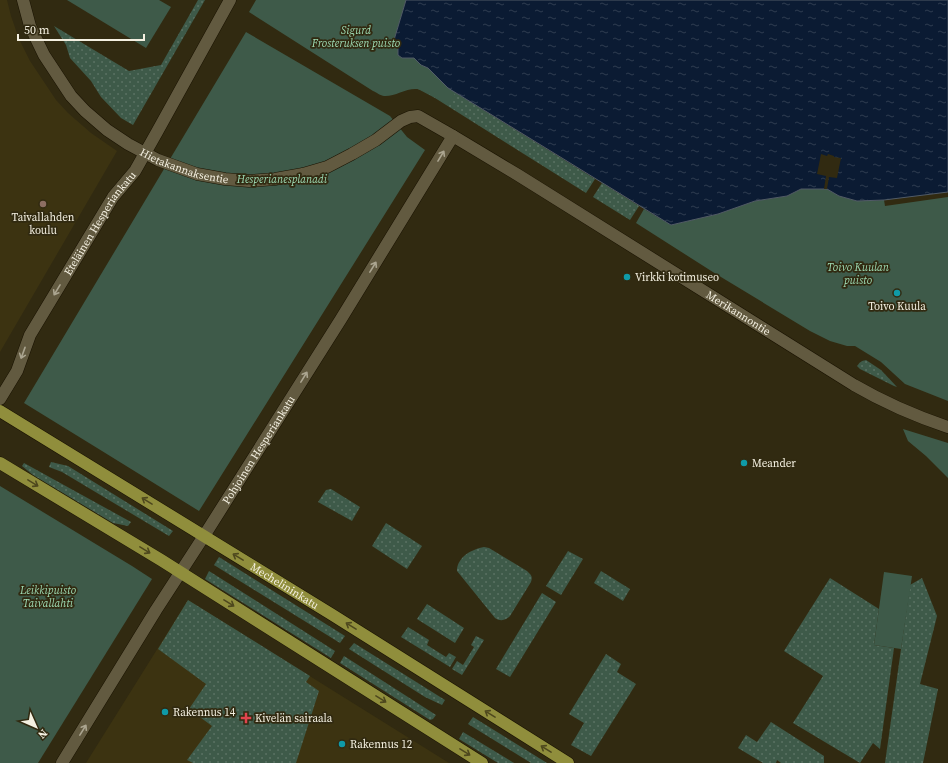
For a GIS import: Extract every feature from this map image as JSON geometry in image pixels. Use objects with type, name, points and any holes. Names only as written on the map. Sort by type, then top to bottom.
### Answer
[{"type":"main road","name":"Mechelininkatu","points":[[0,411],[331,614],[568,763]]},
{"type":"main road","points":[[0,463],[181,572],[482,763]]},
{"type":"street","name":"Hietakannaksentie","points":[[22,0],[30,26],[44,56],[71,96],[85,111],[107,130],[145,153],[158,160],[197,174],[225,179],[256,180],[276,179],[303,174],[327,167],[352,154],[376,140],[401,121],[410,117],[418,116],[453,136]]},
{"type":"street","name":"Eteläinen Hesperiankatu","points":[[0,399],[17,371],[30,335],[113,197],[135,171],[228,3]]},
{"type":"street","name":"Merikannontie","points":[[453,136],[876,398],[918,417],[948,427]]},
{"type":"street","name":"Pohjoinen Hesperiankatu","points":[[62,763],[156,610],[341,319],[453,136]]},
{"type":"shaded area","name":"Taivallahden koulu","points":[[0,0],[7,0],[19,39],[30,61],[56,100],[68,113],[91,133],[117,151],[0,352]]},
{"type":"shaded area","name":"Kivelän sairaala","points":[[188,600],[449,763],[86,763]]},
{"type":"green space","points":[[67,0],[159,0],[171,7],[146,48]]},
{"type":"green space","points":[[198,0],[205,0],[133,125],[121,118],[101,97],[91,81],[70,58],[66,45],[54,26],[129,71],[161,65]]},
{"type":"green space","name":"Sigurd Frosteruksen puisto","points":[[256,0],[406,0],[394,40],[398,49],[398,55],[402,58],[414,58],[421,65],[428,68],[448,88],[456,92],[447,105],[428,93],[417,89],[388,96],[381,95],[249,12]]},
{"type":"green space","name":"Hesperianesplanadi","points":[[246,32],[390,116],[407,137],[425,150],[199,511],[24,403]]},
{"type":"green space","points":[[448,88],[595,179],[586,193],[435,98],[418,89]]},
{"type":"green space","points":[[602,183],[639,206],[630,220],[593,197]]},
{"type":"green space","name":"Toivo Kuulan puisto","points":[[801,189],[827,189],[839,196],[857,201],[884,200],[885,206],[948,197],[948,401],[905,384],[881,362],[855,346],[847,346],[830,341],[810,331],[636,223],[644,209],[671,225],[718,214],[755,201],[787,196]]},
{"type":"green space","points":[[866,360],[881,370],[897,387],[860,369],[857,366]]},
{"type":"green space","points":[[903,429],[948,443],[948,478],[926,456],[908,441]]},
{"type":"green space","points":[[51,462],[68,466],[173,531],[169,536],[62,472],[49,467]]},
{"type":"green space","points":[[24,463],[131,522],[128,526],[113,523],[33,475],[22,466]]},
{"type":"green space","name":"Leikkipuisto Taivallahti","points":[[0,486],[152,579],[38,763],[0,763]]},
{"type":"green space","points":[[331,489],[360,507],[352,521],[318,502],[326,490]]},
{"type":"green space","points":[[386,523],[422,546],[407,569],[372,546]]},
{"type":"green space","points":[[484,547],[489,548],[527,571],[532,577],[531,582],[507,619],[499,620],[495,618],[457,571],[462,558],[466,554]]},
{"type":"green space","points":[[568,551],[583,559],[561,595],[546,586]]},
{"type":"green space","points":[[219,557],[345,636],[340,643],[214,565]]},
{"type":"green space","points":[[209,571],[335,651],[331,658],[205,579]]},
{"type":"green space","points":[[601,571],[630,589],[623,601],[594,583]]},
{"type":"green space","points":[[884,572],[912,576],[901,649],[874,645]]},
{"type":"green space","points":[[830,578],[879,609],[874,645],[894,648],[880,749],[873,743],[860,763],[793,723],[823,676],[784,651]]},
{"type":"green space","points":[[922,578],[937,616],[920,684],[938,689],[923,763],[885,763],[910,585]]},
{"type":"green space","points":[[542,593],[556,602],[510,677],[496,669]]},
{"type":"green space","points":[[188,600],[310,676],[306,682],[319,691],[296,763],[193,763],[187,760],[212,726],[189,709],[206,684],[158,649]]},
{"type":"green space","points":[[427,604],[464,628],[455,643],[417,619]]},
{"type":"green space","points":[[408,627],[429,640],[427,645],[446,657],[449,653],[456,657],[450,667],[401,637]]},
{"type":"green space","points":[[476,636],[484,640],[462,675],[452,669],[457,661],[463,665],[474,647],[471,645]]},
{"type":"green space","points":[[354,643],[445,700],[442,705],[425,697],[349,649]]},
{"type":"green space","points":[[606,654],[621,664],[617,672],[636,684],[591,756],[571,745],[584,723],[569,714]]},
{"type":"green space","points":[[344,656],[436,715],[430,720],[340,663]]},
{"type":"green space","points":[[473,717],[547,763],[531,763],[468,724]]},
{"type":"green space","points":[[771,722],[824,756],[824,763],[781,763],[777,760],[776,763],[763,763],[738,748],[746,735],[757,742]]},
{"type":"green space","points":[[463,732],[514,763],[498,763],[459,739]]},
{"type":"water","points":[[406,0],[948,0],[948,192],[884,200],[857,201],[839,196],[827,189],[801,189],[787,196],[755,201],[718,214],[671,225],[448,88],[428,68],[421,65],[414,58],[402,58],[398,55],[398,49],[394,40]]},
{"type":"pier","points":[[821,154],[827,156],[828,154],[841,158],[837,178],[829,177],[827,189],[824,189],[826,176],[817,174]]},
{"type":"place","name":"Taivallahden koulu","points":[[43,204]]},
{"type":"place","name":"Virkki kotimuseo","points":[[627,277]]},
{"type":"place","name":"Toivo Kuula","points":[[897,293]]},
{"type":"place","name":"Meander","points":[[744,463]]},
{"type":"place","name":"Rakennus 14","points":[[165,712]]},
{"type":"place","name":"Kivelän sairaala","points":[[246,718]]},
{"type":"place","name":"Rakennus 12","points":[[342,744]]}]
